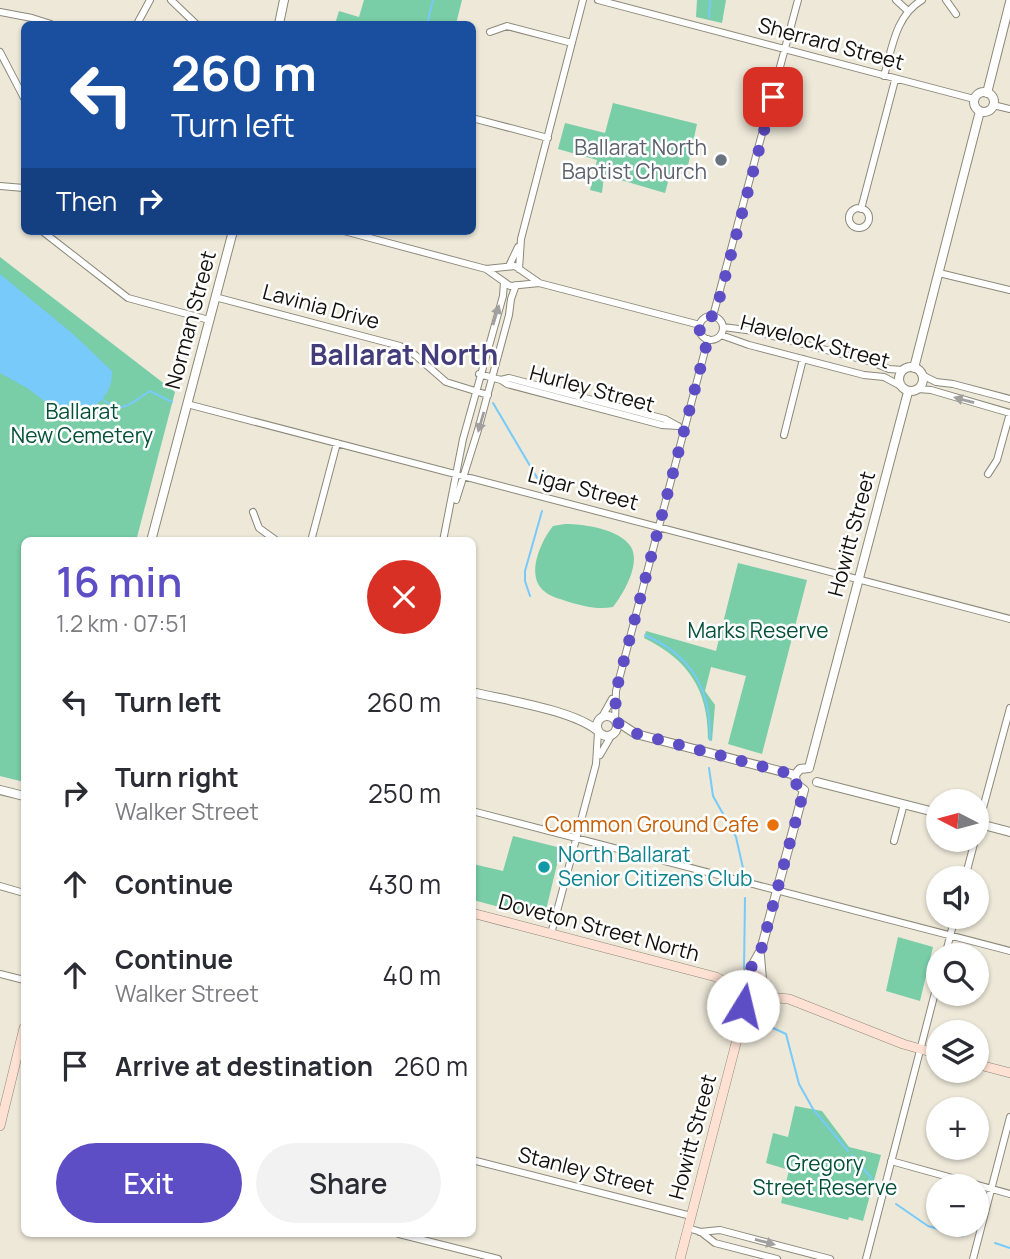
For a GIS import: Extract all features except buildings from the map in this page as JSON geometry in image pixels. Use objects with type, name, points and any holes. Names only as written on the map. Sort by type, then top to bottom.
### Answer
[{"type":"main road","name":"Doveton Street North","points":[[476,914],[716,977],[741,992]]},
{"type":"main road","name":"Doveton Street North","points":[[716,977],[747,975]]},
{"type":"main road","points":[[789,999],[757,996],[749,998],[741,992],[740,983],[747,975],[756,975],[789,999],[926,1051]]},
{"type":"main road","points":[[757,996],[763,990],[762,981]]},
{"type":"main road","name":"Howitt Street","points":[[680,1259],[741,1024],[741,992]]},
{"type":"main road","name":"Howitt Street","points":[[741,1024],[757,996]]},
{"type":"main road","points":[[0,1126],[5,1085],[21,1051]]},
{"type":"main road","points":[[989,1067],[1010,1073]]},
{"type":"street","points":[[139,21],[150,0]]},
{"type":"street","points":[[172,0],[193,21]]},
{"type":"street","points":[[280,21],[284,0]]},
{"type":"street","points":[[460,475],[488,396],[511,299],[522,276],[522,239],[583,0]]},
{"type":"street","name":"Sherrard Street","points":[[598,0],[974,99]]},
{"type":"street","points":[[713,316],[799,0]]},
{"type":"street","points":[[896,0],[908,11]]},
{"type":"street","points":[[884,76],[898,29],[908,11],[922,0]]},
{"type":"street","points":[[946,0],[956,14]]},
{"type":"street","points":[[987,93],[1010,2]]},
{"type":"street","points":[[0,12],[42,21]]},
{"type":"street","points":[[490,32],[507,26],[572,43]]},
{"type":"street","points":[[0,52],[21,92]]},
{"type":"street","points":[[861,209],[895,80]]},
{"type":"street","points":[[980,93],[987,93],[992,97],[993,105],[988,111],[980,111],[975,106],[974,99],[980,93]]},
{"type":"street","points":[[993,105],[1010,109]]},
{"type":"street","points":[[914,368],[980,111]]},
{"type":"street","points":[[476,119],[548,138]]},
{"type":"street","points":[[0,186],[21,188]]},
{"type":"street","points":[[47,235],[131,300],[209,320]]},
{"type":"street","name":"Norman Street","points":[[153,537],[232,235]]},
{"type":"street","points":[[359,235],[486,269],[510,286],[539,283],[699,325]]},
{"type":"street","points":[[444,537],[460,475],[479,374],[503,296],[503,271],[522,239]]},
{"type":"street","points":[[486,269],[508,266],[520,270],[539,283]]},
{"type":"street","points":[[939,273],[1010,290]]},
{"type":"street","name":"Lavinia Drive","points":[[215,297],[400,346],[415,355],[446,382],[488,396]]},
{"type":"street","points":[[713,316],[720,320],[722,331],[715,339],[708,339],[700,332],[699,325],[703,319],[713,316]]},
{"type":"street","name":"Havelock Street","points":[[722,331],[749,345],[864,375],[884,377],[900,385]]},
{"type":"street","name":"Havelock Street","points":[[722,331],[754,331],[872,362],[889,369],[903,370]]},
{"type":"street","points":[[596,764],[617,729],[616,691],[708,339]]},
{"type":"street","points":[[784,435],[803,359]]},
{"type":"street","points":[[914,368],[903,370],[899,377],[900,385],[908,391],[931,390],[1010,413],[997,460],[988,474]]},
{"type":"street","points":[[914,368],[936,382],[955,384],[1010,399]]},
{"type":"street","name":"Hurley Street","points":[[479,374],[501,380],[509,378],[587,398],[665,419],[685,428]]},
{"type":"street","points":[[918,390],[922,384],[922,375]]},
{"type":"street","name":"Howitt Street","points":[[809,768],[908,391]]},
{"type":"street","name":"Ligar Street","points":[[187,404],[1010,619]]},
{"type":"street","points":[[312,537],[337,443]]},
{"type":"street","points":[[253,512],[259,528],[271,537]]},
{"type":"street","points":[[551,934],[596,764],[597,723],[616,691]]},
{"type":"street","points":[[476,693],[566,716],[603,736],[636,734],[795,775]]},
{"type":"street","points":[[989,789],[1008,725],[1010,708]]},
{"type":"street","points":[[566,716],[608,716],[636,734]]},
{"type":"street","points":[[809,768],[817,775],[817,782],[812,789],[804,790],[796,784],[795,775],[800,769],[809,768]]},
{"type":"street","points":[[817,782],[926,810]]},
{"type":"street","points":[[0,790],[21,795]]},
{"type":"street","points":[[747,975],[761,950],[804,790]]},
{"type":"street","points":[[894,841],[904,804]]},
{"type":"street","points":[[476,812],[1010,951]]},
{"type":"street","points":[[989,827],[1010,832]]},
{"type":"street","points":[[0,886],[21,892]]},
{"type":"street","points":[[948,943],[952,929]]},
{"type":"street","points":[[761,950],[762,981]]},
{"type":"street","points":[[0,974],[21,979]]},
{"type":"street","points":[[866,1259],[931,1006]]},
{"type":"street","points":[[973,1259],[1010,1117]]},
{"type":"street","name":"Stanley Street","points":[[476,1161],[691,1216]]},
{"type":"street","points":[[891,1161],[1010,1194]]},
{"type":"street","points":[[688,1228],[700,1232],[715,1243],[777,1259]]},
{"type":"street","points":[[700,1232],[720,1230],[830,1259]]},
{"type":"street","points":[[411,1237],[498,1259]]},
{"type":"green space","points":[[364,0],[462,0],[457,21],[336,21],[339,11],[359,17]]},
{"type":"green space","points":[[697,0],[726,0],[722,23],[696,17]]},
{"type":"green space","points":[[613,103],[697,124],[686,175],[671,171],[665,193],[604,175],[602,193],[590,190],[597,160],[558,149],[565,123],[605,133]]},
{"type":"green space","name":"Ballarat New Cemetery","points":[[0,257],[175,392],[137,537],[21,537],[21,781],[0,776]]},
{"type":"green space","points":[[565,524],[610,532],[631,547],[634,554],[632,570],[626,587],[613,607],[596,608],[569,602],[549,595],[538,585],[535,568],[540,549],[553,526]]},
{"type":"green space","name":"Marks Reserve","points":[[738,563],[807,580],[762,754],[728,744],[746,676],[711,667],[705,691],[715,705],[712,741],[708,739],[704,706],[693,678],[673,656],[644,638],[646,631],[716,651]]},
{"type":"green space","points":[[513,836],[561,848],[542,918],[476,901],[476,865],[503,871]]},
{"type":"green space","points":[[898,937],[926,945],[926,976],[920,1001],[886,991]]},
{"type":"green space","name":"Gregory Street Reserve","points":[[795,1106],[822,1111],[849,1147],[881,1155],[863,1221],[849,1217],[848,1220],[781,1203],[789,1170],[766,1163],[773,1133],[788,1137]]},
{"type":"water","points":[[0,274],[72,333],[112,371],[108,391],[86,413],[68,413],[0,373]]},
{"type":"waterway","points":[[428,21],[433,0]]},
{"type":"waterway","points":[[709,17],[710,0]]},
{"type":"waterway","points":[[102,399],[122,407],[150,391],[172,402]]},
{"type":"waterway","points":[[493,403],[539,481]]},
{"type":"waterway","points":[[530,596],[525,571],[542,511]]},
{"type":"waterway","points":[[645,635],[675,653],[695,676],[707,705],[710,740]]},
{"type":"waterway","points":[[709,768],[713,796],[736,837],[743,868]]},
{"type":"waterway","points":[[744,969],[745,898]]},
{"type":"waterway","points":[[758,1021],[786,1034],[799,1084],[813,1109],[848,1151]]},
{"type":"waterway","points":[[852,1155],[872,1179]]},
{"type":"waterway","points":[[896,1204],[926,1225]]},
{"type":"waterway","points":[[995,1243],[1010,1248]]},
{"type":"place","name":"Ballarat North Baptist Church","points":[[721,160]]},
{"type":"place","name":"Common Ground Cafe","points":[[773,825]]},
{"type":"place","name":"North Ballarat Senior Citizens Club","points":[[544,867]]},
{"type":"district","name":"Ballarat North","points":[[404,355]]},
{"type":"route","points":[[743,1006],[740,983],[761,950],[804,790],[796,784],[795,775],[634,733],[615,721],[614,709],[616,691],[708,339],[700,332],[699,325],[703,319],[713,316],[719,300],[773,97]]}]
